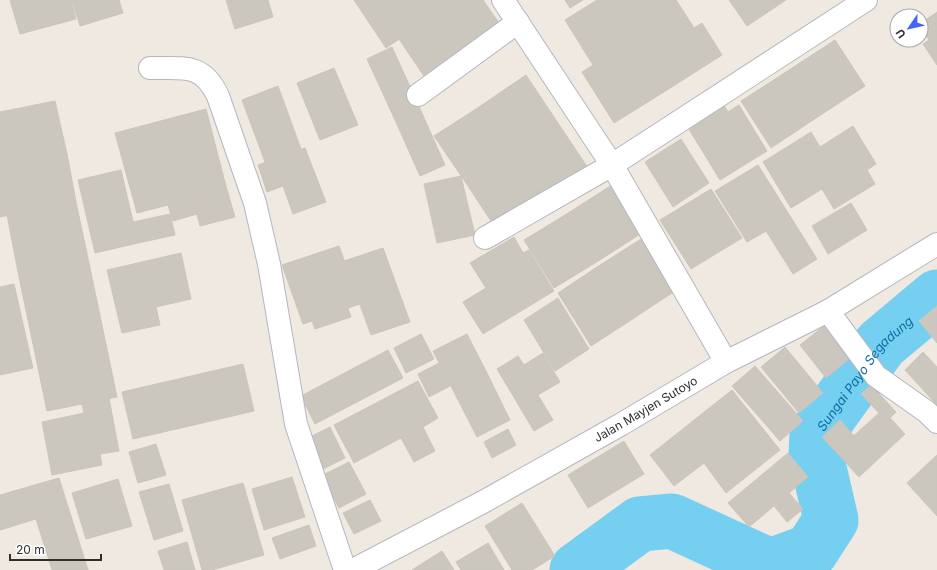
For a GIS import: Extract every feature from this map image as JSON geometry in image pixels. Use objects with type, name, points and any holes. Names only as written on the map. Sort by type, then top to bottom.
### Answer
[{"type":"street","points":[[504,0],[612,165],[726,362]]},
{"type":"street","points":[[485,238],[612,165],[866,0]]},
{"type":"street","points":[[418,94],[518,22]]},
{"type":"street","points":[[150,68],[194,70],[206,76],[218,96],[255,203],[269,264],[296,424],[345,570]]},
{"type":"street","name":"Jalan Mayjen Sutoyo","points":[[353,570],[483,502],[600,437],[726,362],[828,311],[937,244]]},
{"type":"street","points":[[828,311],[876,376],[927,412],[937,422]]},
{"type":"building","points":[[10,0],[71,0],[76,19],[20,34]]},
{"type":"building","points":[[72,0],[119,0],[123,13],[80,26]]},
{"type":"building","points":[[226,0],[268,0],[273,17],[235,29]]},
{"type":"building","points":[[354,0],[421,0],[432,17],[386,48]]},
{"type":"building","points":[[421,0],[458,0],[432,17]]},
{"type":"building","points":[[458,0],[483,0],[501,26],[460,60],[432,17]]},
{"type":"building","points":[[565,0],[583,0],[570,8]]},
{"type":"building","points":[[597,0],[611,0],[635,39],[593,65],[565,20]]},
{"type":"building","points":[[611,0],[676,0],[682,9],[635,39]]},
{"type":"building","points":[[729,0],[786,0],[747,26]]},
{"type":"building","points":[[682,9],[694,28],[702,23],[722,55],[667,90],[635,39]]},
{"type":"building","points":[[937,12],[937,65],[926,48],[929,48],[929,18]]},
{"type":"building","points":[[432,17],[460,60],[426,79],[399,39]]},
{"type":"building","points":[[635,39],[667,90],[614,123],[582,72]]},
{"type":"building","points":[[835,40],[865,86],[813,120],[783,74]]},
{"type":"building","points":[[392,47],[421,111],[396,122],[367,59]]},
{"type":"building","points":[[334,68],[358,125],[320,140],[297,83]]},
{"type":"building","points":[[783,74],[813,120],[771,148],[741,101]]},
{"type":"building","points":[[526,75],[558,123],[507,156],[476,109]]},
{"type":"building","points":[[278,86],[301,149],[265,162],[242,100]]},
{"type":"building","points":[[55,101],[67,154],[0,167],[0,112]]},
{"type":"building","points":[[722,102],[728,112],[739,105],[767,151],[720,180],[687,126]]},
{"type":"building","points":[[206,109],[227,190],[193,199],[197,214],[173,221],[168,205],[137,213],[115,133]]},
{"type":"building","points":[[476,109],[507,156],[466,183],[434,136]]},
{"type":"building","points":[[421,111],[445,165],[420,176],[396,122]]},
{"type":"building","points":[[558,123],[590,171],[544,201],[522,168],[517,171],[507,156]]},
{"type":"building","points":[[853,126],[876,164],[867,170],[875,184],[834,209],[822,189],[791,208],[763,162],[811,132],[820,147]]},
{"type":"building","points":[[681,139],[709,183],[673,207],[645,162]]},
{"type":"building","points":[[305,148],[326,202],[293,214],[283,186],[267,192],[258,165]]},
{"type":"building","points":[[67,154],[76,202],[33,210],[23,162]]},
{"type":"building","points":[[507,156],[517,171],[522,168],[541,196],[495,227],[466,183]]},
{"type":"building","points":[[23,162],[33,210],[0,217],[0,167]]},
{"type":"building","points":[[758,165],[817,259],[793,274],[766,231],[747,242],[715,191]]},
{"type":"building","points":[[121,170],[138,243],[95,253],[78,180]]},
{"type":"building","points":[[461,176],[475,235],[437,243],[424,184]]},
{"type":"building","points":[[612,185],[642,233],[595,263],[565,215]]},
{"type":"building","points":[[711,189],[742,238],[691,269],[660,220]]},
{"type":"building","points":[[227,190],[235,217],[200,226],[193,199]]},
{"type":"building","points":[[76,202],[89,263],[19,277],[7,215]]},
{"type":"building","points":[[851,203],[867,230],[828,254],[812,226]]},
{"type":"building","points":[[170,214],[175,235],[138,243],[133,222]]},
{"type":"building","points":[[565,215],[595,263],[554,288],[524,240]]},
{"type":"building","points":[[514,237],[523,253],[529,250],[554,291],[483,334],[463,302],[486,288],[470,263]]},
{"type":"building","points":[[641,239],[675,291],[631,320],[597,267]]},
{"type":"building","points":[[339,246],[360,304],[348,308],[351,317],[315,329],[312,321],[303,324],[282,265]]},
{"type":"building","points":[[383,248],[410,322],[371,335],[344,261]]},
{"type":"building","points":[[181,253],[191,299],[156,307],[160,325],[122,333],[107,270]]},
{"type":"building","points":[[89,263],[117,397],[47,411],[19,277]]},
{"type":"building","points":[[597,267],[631,320],[591,346],[558,293]]},
{"type":"building","points":[[14,284],[33,368],[0,375],[0,287]]},
{"type":"building","points":[[558,298],[589,349],[555,371],[524,320]]},
{"type":"building","points":[[937,306],[937,343],[919,321]]},
{"type":"building","points":[[824,326],[850,358],[826,378],[800,345]]},
{"type":"building","points":[[421,334],[434,359],[406,373],[394,348]]},
{"type":"building","points":[[467,334],[487,373],[453,390],[433,351]]},
{"type":"building","points":[[785,347],[823,393],[799,413],[761,367]]},
{"type":"building","points":[[388,350],[403,378],[315,424],[301,396]]},
{"type":"building","points":[[923,352],[937,367],[937,405],[905,370]]},
{"type":"building","points":[[543,353],[560,382],[538,395],[553,420],[534,431],[497,369],[518,356],[524,365]]},
{"type":"building","points":[[439,363],[450,386],[429,397],[418,374]]},
{"type":"building","points":[[243,364],[254,411],[133,439],[122,392]]},
{"type":"building","points":[[755,366],[803,421],[780,441],[732,386]]},
{"type":"building","points":[[487,373],[510,420],[477,437],[453,390]]},
{"type":"building","points":[[418,381],[438,418],[423,427],[435,451],[414,462],[401,438],[354,463],[334,425]]},
{"type":"building","points":[[871,385],[896,412],[890,418],[905,434],[859,477],[836,452],[879,413],[861,394]]},
{"type":"building","points":[[732,390],[780,450],[726,493],[704,463],[674,486],[650,455]]},
{"type":"building","points":[[109,398],[119,451],[100,454],[102,465],[52,475],[42,422],[84,413],[82,404]]},
{"type":"building","points":[[840,420],[854,436],[836,452],[822,437]]},
{"type":"building","points":[[330,427],[345,458],[323,469],[308,438]]},
{"type":"building","points":[[508,429],[516,445],[492,458],[484,442]]},
{"type":"building","points":[[624,441],[644,474],[588,508],[568,475]]},
{"type":"building","points":[[156,444],[166,475],[138,483],[129,452]]},
{"type":"building","points":[[788,453],[808,477],[789,493],[803,509],[787,522],[774,506],[749,527],[728,503]]},
{"type":"building","points":[[937,455],[937,516],[907,483]]},
{"type":"building","points":[[349,462],[366,494],[339,508],[321,476]]},
{"type":"building","points":[[292,477],[305,517],[264,530],[252,489]]},
{"type":"building","points":[[59,478],[88,570],[52,570],[36,519],[0,530],[0,495]]},
{"type":"building","points":[[118,479],[132,526],[86,539],[72,493]]},
{"type":"building","points":[[243,483],[264,555],[212,570],[202,570],[182,500]]},
{"type":"building","points":[[169,484],[183,531],[154,540],[139,492]]},
{"type":"building","points":[[370,500],[381,521],[354,534],[343,513]]},
{"type":"building","points":[[522,503],[555,556],[532,570],[512,570],[485,526]]},
{"type":"building","points":[[309,525],[316,546],[280,559],[272,538]]},
{"type":"building","points":[[187,542],[195,570],[164,570],[158,551]]},
{"type":"building","points":[[488,543],[504,570],[461,570],[456,562]]},
{"type":"building","points":[[442,551],[454,570],[412,570]]},
{"type":"waterway","name":"Sungai Payo Segadung","points":[[577,570],[640,524],[672,521],[770,566],[811,551],[831,520],[816,455],[817,433],[881,344],[937,297]]}]
